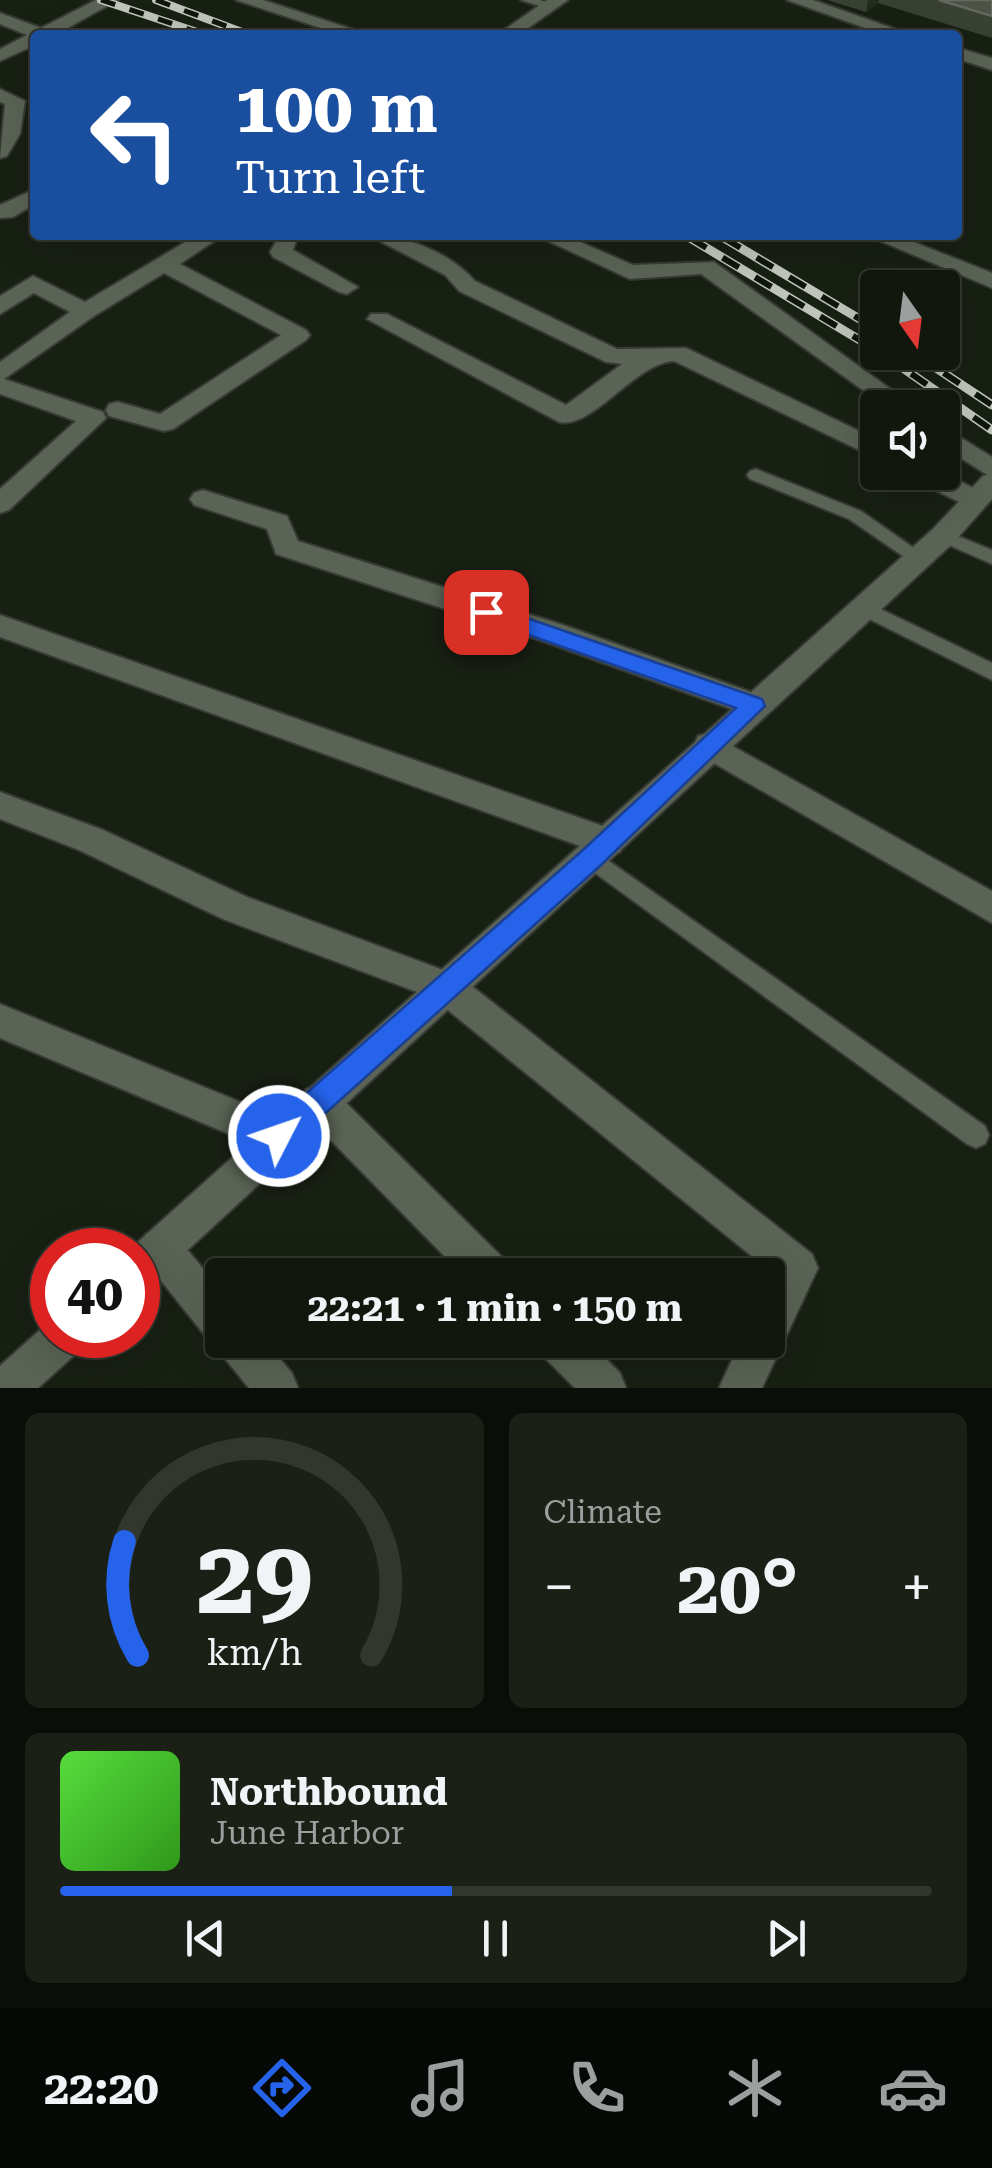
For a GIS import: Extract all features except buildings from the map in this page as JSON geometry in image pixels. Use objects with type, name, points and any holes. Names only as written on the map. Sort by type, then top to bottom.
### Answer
[{"type":"street","points":[[51,30],[109,0]]},
{"type":"street","points":[[245,0],[344,30]]},
{"type":"street","points":[[796,0],[888,30]]},
{"type":"street","points":[[514,30],[554,3]]},
{"type":"street","points":[[0,18],[30,32]]},
{"type":"street","points":[[0,56],[30,41]]},
{"type":"street","points":[[962,54],[992,64]]},
{"type":"street","points":[[0,94],[15,101],[10,134],[0,152]]},
{"type":"street","points":[[0,211],[6,214],[30,198]]},
{"type":"street","points":[[0,373],[86,311],[164,264],[191,240]]},
{"type":"street","points":[[288,240],[281,252],[347,287]]},
{"type":"street","points":[[390,240],[453,270],[467,286],[614,356],[678,353],[860,443]]},
{"type":"street","points":[[557,240],[630,272],[706,267],[880,390]]},
{"type":"street","points":[[890,240],[992,281]]},
{"type":"street","points":[[118,410],[164,423],[298,335],[164,264]]},
{"type":"street","points":[[0,307],[33,282],[86,311]]},
{"type":"street","points":[[379,319],[568,416],[648,356]]},
{"type":"street","points":[[0,386],[94,418],[0,504]]},
{"type":"street","points":[[960,447],[992,469]]},
{"type":"street","points":[[160,1248],[931,547],[984,491],[960,484]]},
{"type":"street","points":[[203,499],[278,523],[286,547],[552,633],[754,706]]},
{"type":"street","points":[[0,626],[600,850]]},
{"type":"street","points":[[710,745],[992,908]]},
{"type":"street","points":[[0,806],[91,840],[236,908],[446,988],[798,1268],[785,1295]]},
{"type":"street","points":[[0,1022],[279,1136]]},
{"type":"street","points":[[319,1102],[475,1258]]},
{"type":"street","points":[[160,1268],[205,1308]]},
{"type":"street","points":[[7,1382],[37,1358]]},
{"type":"street","points":[[252,1358],[277,1388]]},
{"type":"street","points":[[575,1358],[605,1388]]},
{"type":"street","points":[[740,1388],[754,1358]]},
{"type":"lane","points":[[527,0],[554,3]]},
{"type":"lane","points":[[756,475],[931,547],[992,558]]},
{"type":"lane","points":[[864,608],[992,672]]},
{"type":"lane","points":[[600,850],[976,1136]]},
{"type":"railway","points":[[101,0],[191,30]]},
{"type":"railway","points":[[156,0],[237,30]]},
{"type":"railway","points":[[693,240],[860,340]]},
{"type":"railway","points":[[727,240],[860,319]]},
{"type":"railway","points":[[906,370],[992,430]]},
{"type":"railway","points":[[939,370],[992,405]]},
{"type":"route","points":[[279,1136],[592,858],[754,706],[486,612]]}]
